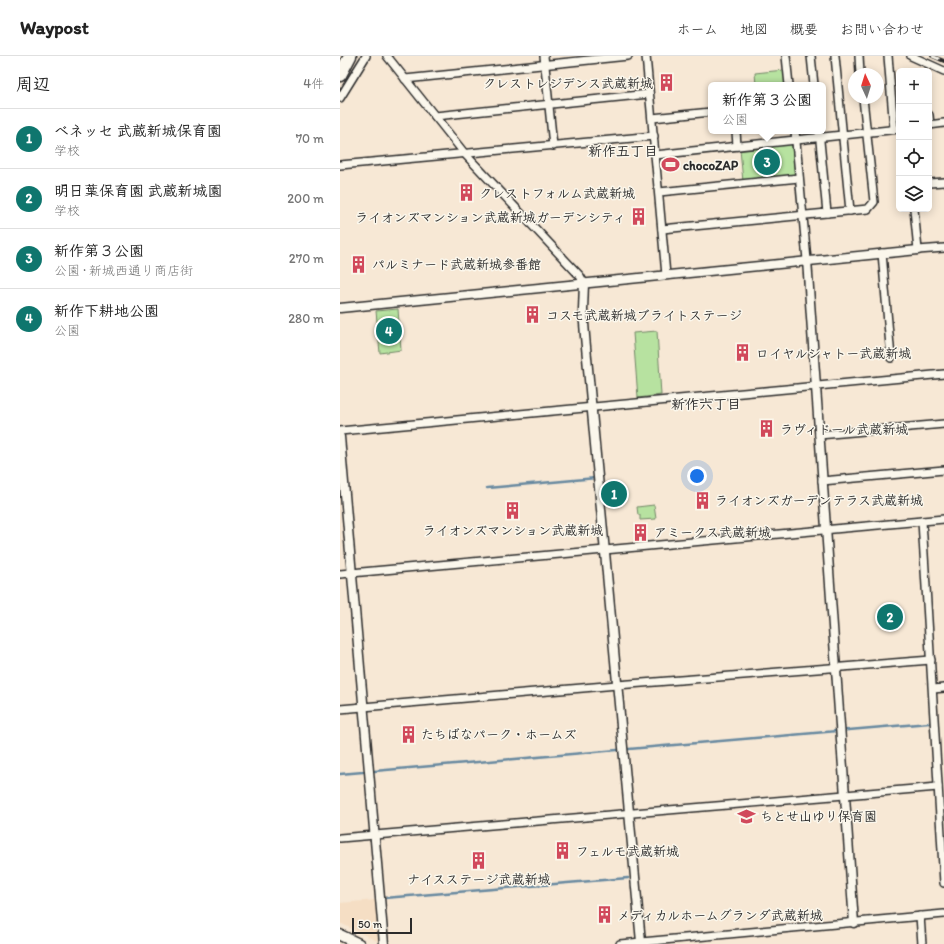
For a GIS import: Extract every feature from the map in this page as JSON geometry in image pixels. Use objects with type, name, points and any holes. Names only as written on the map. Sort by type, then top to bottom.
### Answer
[{"type":"highway","points":[[340,75],[350,56]]},
{"type":"main road","points":[[340,935],[359,944]]},
{"type":"street","points":[[340,63],[344,56]]},
{"type":"street","points":[[340,98],[366,56]]},
{"type":"street","points":[[387,56],[465,154],[580,276],[584,283],[583,310],[641,943]]},
{"type":"street","points":[[544,56],[553,146]]},
{"type":"street","points":[[405,79],[628,56]]},
{"type":"street","points":[[646,56],[666,275]]},
{"type":"street","points":[[786,56],[790,82]]},
{"type":"street","points":[[811,56],[814,82]]},
{"type":"street","points":[[836,56],[850,211]]},
{"type":"street","points":[[858,56],[859,68]]},
{"type":"street","points":[[888,56],[896,121]]},
{"type":"street","points":[[911,56],[944,71]]},
{"type":"street","points":[[923,62],[924,68]]},
{"type":"street","points":[[435,116],[650,94]]},
{"type":"street","points":[[662,229],[868,209],[874,202],[864,104]]},
{"type":"street","points":[[652,118],[708,112]]},
{"type":"street","points":[[932,125],[944,123]]},
{"type":"street","points":[[655,155],[796,140],[819,134],[843,135],[896,129]]},
{"type":"street","points":[[736,134],[737,146]]},
{"type":"street","points":[[795,134],[807,260],[854,923]]},
{"type":"street","points":[[819,134],[827,213]]},
{"type":"street","points":[[340,165],[654,136]]},
{"type":"street","points":[[659,192],[799,178]]},
{"type":"street","points":[[932,183],[944,182]]},
{"type":"street","points":[[914,212],[918,250]]},
{"type":"street","points":[[340,308],[807,260],[944,248]]},
{"type":"street","points":[[882,253],[891,358]]},
{"type":"street","points":[[340,431],[944,374]]},
{"type":"street","points":[[819,434],[944,424]]},
{"type":"street","points":[[340,437],[384,944]]},
{"type":"street","points":[[822,481],[944,470]]},
{"type":"street","points":[[340,574],[944,519]]},
{"type":"street","points":[[922,521],[938,787],[942,807],[944,883]]},
{"type":"street","points":[[340,709],[931,660]]},
{"type":"street","points":[[933,689],[944,688]]},
{"type":"street","points":[[340,838],[938,787]]},
{"type":"street","points":[[620,944],[679,941],[944,914]]},
{"type":"street","points":[[920,916],[922,944]]},
{"type":"shaded area","points":[[375,900],[379,942],[340,923],[340,903]]},
{"type":"green space","points":[[784,70],[786,82],[756,82],[755,73]]},
{"type":"green space","points":[[790,144],[792,146],[795,176],[743,182],[740,149]]},
{"type":"green space","points":[[398,309],[401,350],[380,353],[376,311]]},
{"type":"green space","points":[[657,331],[661,395],[638,398],[633,333]]},
{"type":"green space","points":[[654,505],[656,519],[640,520],[637,507]]},
{"type":"waterway","points":[[487,488],[596,478]]},
{"type":"waterway","points":[[340,774],[929,723]]},
{"type":"waterway","points":[[384,898],[628,878]]},
{"type":"railway","points":[[932,56],[944,61]]},
{"type":"place","name":"クレストレジデンス武蔵新城","points":[[666,83]]},
{"type":"place","name":"新作第３公園","points":[[767,162]]},
{"type":"place","name":"chocoZAP","points":[[670,165]]},
{"type":"place","name":"クレストフォルム武蔵新城","points":[[466,193]]},
{"type":"place","name":"ライオンズマンション武蔵新城ガーデンシティ","points":[[639,217]]},
{"type":"place","name":"パルミナード武蔵新城参番館","points":[[359,264]]},
{"type":"place","name":"コスモ武蔵新城ブライトステージ","points":[[533,315]]},
{"type":"place","name":"新作下耕地公園","points":[[389,331]]},
{"type":"place","name":"ロイヤルシャトー武蔵新城","points":[[743,353]]},
{"type":"place","name":"ラヴィドール武蔵新城","points":[[767,429]]},
{"type":"place","name":"ベネッセ 武蔵新城保育園","points":[[614,494]]},
{"type":"place","name":"ライオンズガーデンテラス武蔵新城","points":[[702,500]]},
{"type":"place","name":"ライオンズマンション武蔵新城","points":[[513,511]]},
{"type":"place","name":"アミークス武蔵新城","points":[[641,532]]},
{"type":"place","name":"明日葉保育園 武蔵新城園","points":[[890,617]]},
{"type":"place","name":"たちばなパーク・ホームズ","points":[[408,734]]},
{"type":"place","name":"ちとせ山ゆり保育園","points":[[747,816]]},
{"type":"place","name":"フェルモ武蔵新城","points":[[563,851]]},
{"type":"place","name":"ナイスステージ武蔵新城","points":[[479,860]]},
{"type":"place","name":"メディカルホームグランダ武蔵新城","points":[[604,915]]},
{"type":"district","name":"新作五丁目","points":[[623,151]]},
{"type":"district","name":"新作六丁目","points":[[706,404]]}]
